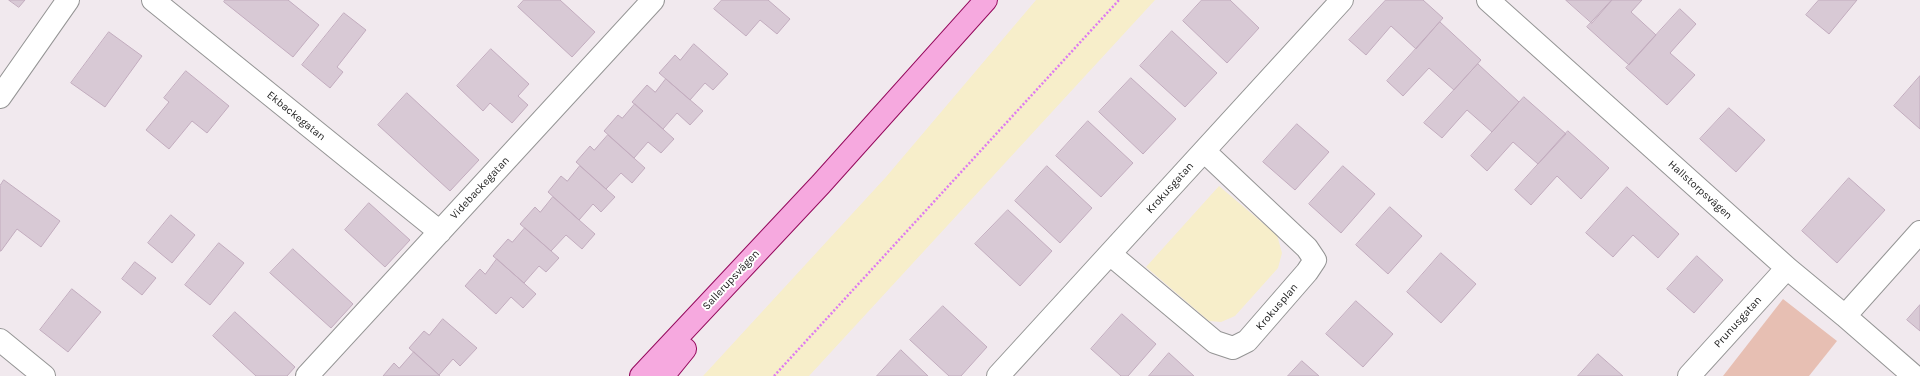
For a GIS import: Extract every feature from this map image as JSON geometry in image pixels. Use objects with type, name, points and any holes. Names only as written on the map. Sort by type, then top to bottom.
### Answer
[{"type":"main road","name":"Sallerupsvägen","points":[[641,376],[821,184],[986,0]]},
{"type":"main road","name":"Sallerupsvägen","points":[[663,376],[821,184]]},
{"type":"street","points":[[0,97],[68,0]]},
{"type":"street","name":"Ekbackegatan","points":[[153,0],[440,232]]},
{"type":"street","name":"Videbackegatan","points":[[307,376],[654,0]]},
{"type":"street","name":"Krokusgatan","points":[[998,376],[1342,0]]},
{"type":"street","name":"Hallstorpsvägen","points":[[1488,0],[1787,268],[1846,316],[1914,376]]},
{"type":"street","name":"Krokusplan","points":[[1110,254],[1215,342],[1233,348],[1247,341],[1307,272],[1315,260],[1307,248],[1204,151]]},
{"type":"street","points":[[1846,316],[1920,232]]},
{"type":"street","name":"Prunusgatan","points":[[1689,376],[1787,268]]},
{"type":"street","points":[[0,340],[44,376]]},
{"type":"path","points":[[774,376],[1119,0]]},
{"type":"shaded area","points":[[1036,0],[1155,0],[809,376],[703,376],[886,177]]},
{"type":"shaded area","points":[[1219,186],[1277,235],[1282,253],[1278,268],[1235,316],[1221,322],[1209,321],[1146,267]]},
{"type":"shaded area","points":[[1783,299],[1837,341],[1809,376],[1723,376]]},
{"type":"building","points":[[9,0],[25,0],[19,7]]},
{"type":"building","points":[[225,0],[288,0],[319,25],[293,57],[224,2]]},
{"type":"building","points":[[524,0],[560,0],[595,32],[572,57],[518,7]]},
{"type":"building","points":[[722,0],[768,0],[790,19],[777,34],[760,20],[746,36],[714,9]]},
{"type":"building","points":[[1202,0],[1230,0],[1259,28],[1227,63],[1183,21]]},
{"type":"building","points":[[1386,0],[1423,0],[1443,18],[1416,49],[1391,26],[1366,55],[1349,40]]},
{"type":"building","points":[[1566,0],[1612,0],[1592,23]]},
{"type":"building","points":[[1612,0],[1642,0],[1631,12],[1656,35],[1629,65],[1587,27]]},
{"type":"building","points":[[1819,0],[1857,0],[1829,34],[1806,15]]},
{"type":"building","points":[[1680,9],[1696,24],[1670,53],[1695,75],[1667,105],[1626,68]]},
{"type":"building","points":[[344,13],[366,30],[337,67],[343,72],[330,88],[302,65]]},
{"type":"building","points":[[1440,22],[1481,60],[1454,90],[1429,68],[1403,96],[1387,81]]},
{"type":"building","points":[[1172,31],[1217,73],[1185,107],[1140,66]]},
{"type":"building","points":[[109,32],[142,56],[105,107],[71,83]]},
{"type":"building","points":[[694,44],[728,74],[713,90],[705,83],[690,100],[659,73],[675,55],[680,60]]},
{"type":"building","points":[[491,49],[529,84],[518,96],[528,105],[512,123],[490,103],[483,111],[457,86]]},
{"type":"building","points":[[1478,64],[1519,102],[1492,132],[1467,110],[1442,138],[1424,123]]},
{"type":"building","points":[[186,71],[229,106],[207,133],[192,121],[169,149],[146,130],[169,102],[164,98]]},
{"type":"building","points":[[1920,76],[1920,129],[1894,106]]},
{"type":"building","points":[[1131,78],[1176,119],[1143,154],[1099,112]]},
{"type":"building","points":[[666,79],[703,111],[690,125],[677,113],[663,129],[632,102],[647,85],[655,92]]},
{"type":"building","points":[[407,93],[479,160],[450,191],[378,125]]},
{"type":"building","points":[[1524,97],[1566,134],[1538,164],[1513,142],[1487,171],[1471,156]]},
{"type":"building","points":[[635,104],[674,139],[661,153],[648,142],[634,158],[604,131],[618,115],[622,118]]},
{"type":"building","points":[[1729,108],[1765,140],[1736,172],[1700,139]]},
{"type":"building","points":[[1088,121],[1133,163],[1101,197],[1056,156]]},
{"type":"building","points":[[1297,124],[1329,152],[1295,190],[1263,162]]},
{"type":"building","points":[[1568,131],[1609,168],[1581,199],[1557,176],[1531,205],[1515,190]]},
{"type":"building","points":[[608,135],[645,168],[632,183],[621,173],[606,189],[576,162],[590,146],[594,150]]},
{"type":"building","points":[[580,166],[615,197],[601,212],[593,204],[579,220],[548,192],[561,176],[567,181]]},
{"type":"building","points":[[1047,166],[1092,208],[1060,243],[1015,201]]},
{"type":"building","points":[[1343,166],[1375,194],[1341,233],[1309,204]]},
{"type":"building","points":[[1849,178],[1885,210],[1837,263],[1802,231]]},
{"type":"building","points":[[4,180],[60,221],[41,247],[17,229],[0,251],[0,186]]},
{"type":"building","points":[[1627,187],[1679,234],[1658,258],[1633,235],[1613,257],[1586,233]]},
{"type":"building","points":[[553,197],[595,234],[582,249],[566,235],[551,251],[520,224],[535,207],[540,212]]},
{"type":"building","points":[[369,203],[410,240],[385,267],[345,230]]},
{"type":"building","points":[[1390,207],[1422,236],[1388,274],[1356,245]]},
{"type":"building","points":[[1008,210],[1052,251],[1020,286],[975,244]]},
{"type":"building","points":[[171,215],[195,235],[172,263],[148,243]]},
{"type":"building","points":[[525,228],[559,258],[546,272],[539,266],[524,283],[493,256],[508,239],[512,242]]},
{"type":"building","points":[[219,243],[244,263],[210,305],[185,285]]},
{"type":"building","points":[[293,249],[353,304],[331,328],[270,273]]},
{"type":"building","points":[[1441,253],[1476,284],[1441,323],[1407,292]]},
{"type":"building","points":[[1697,256],[1723,280],[1694,313],[1667,289]]},
{"type":"building","points":[[497,259],[536,294],[523,308],[511,297],[496,314],[465,286],[480,269],[485,274]]},
{"type":"building","points":[[135,262],[156,278],[142,295],[122,279]]},
{"type":"building","points":[[72,289],[101,312],[68,352],[40,330]]},
{"type":"building","points":[[1356,301],[1393,334],[1363,367],[1326,334]]},
{"type":"building","points":[[1920,305],[1920,331],[1907,320]]},
{"type":"building","points":[[943,306],[987,347],[961,376],[949,376],[910,340]]},
{"type":"building","points":[[235,312],[295,367],[287,376],[256,376],[213,336]]},
{"type":"building","points":[[1122,314],[1156,344],[1128,376],[1121,376],[1091,349]]},
{"type":"building","points":[[443,319],[477,348],[460,366],[453,359],[439,375],[409,348],[424,331],[429,335]]},
{"type":"building","points":[[901,350],[928,376],[877,376]]},
{"type":"building","points":[[414,352],[440,376],[383,376],[394,363],[399,368]]},
{"type":"building","points":[[1169,353],[1194,376],[1149,376]]},
{"type":"building","points":[[1598,354],[1623,376],[1578,376]]},
{"type":"building","points":[[1302,361],[1319,376],[1288,376]]}]
